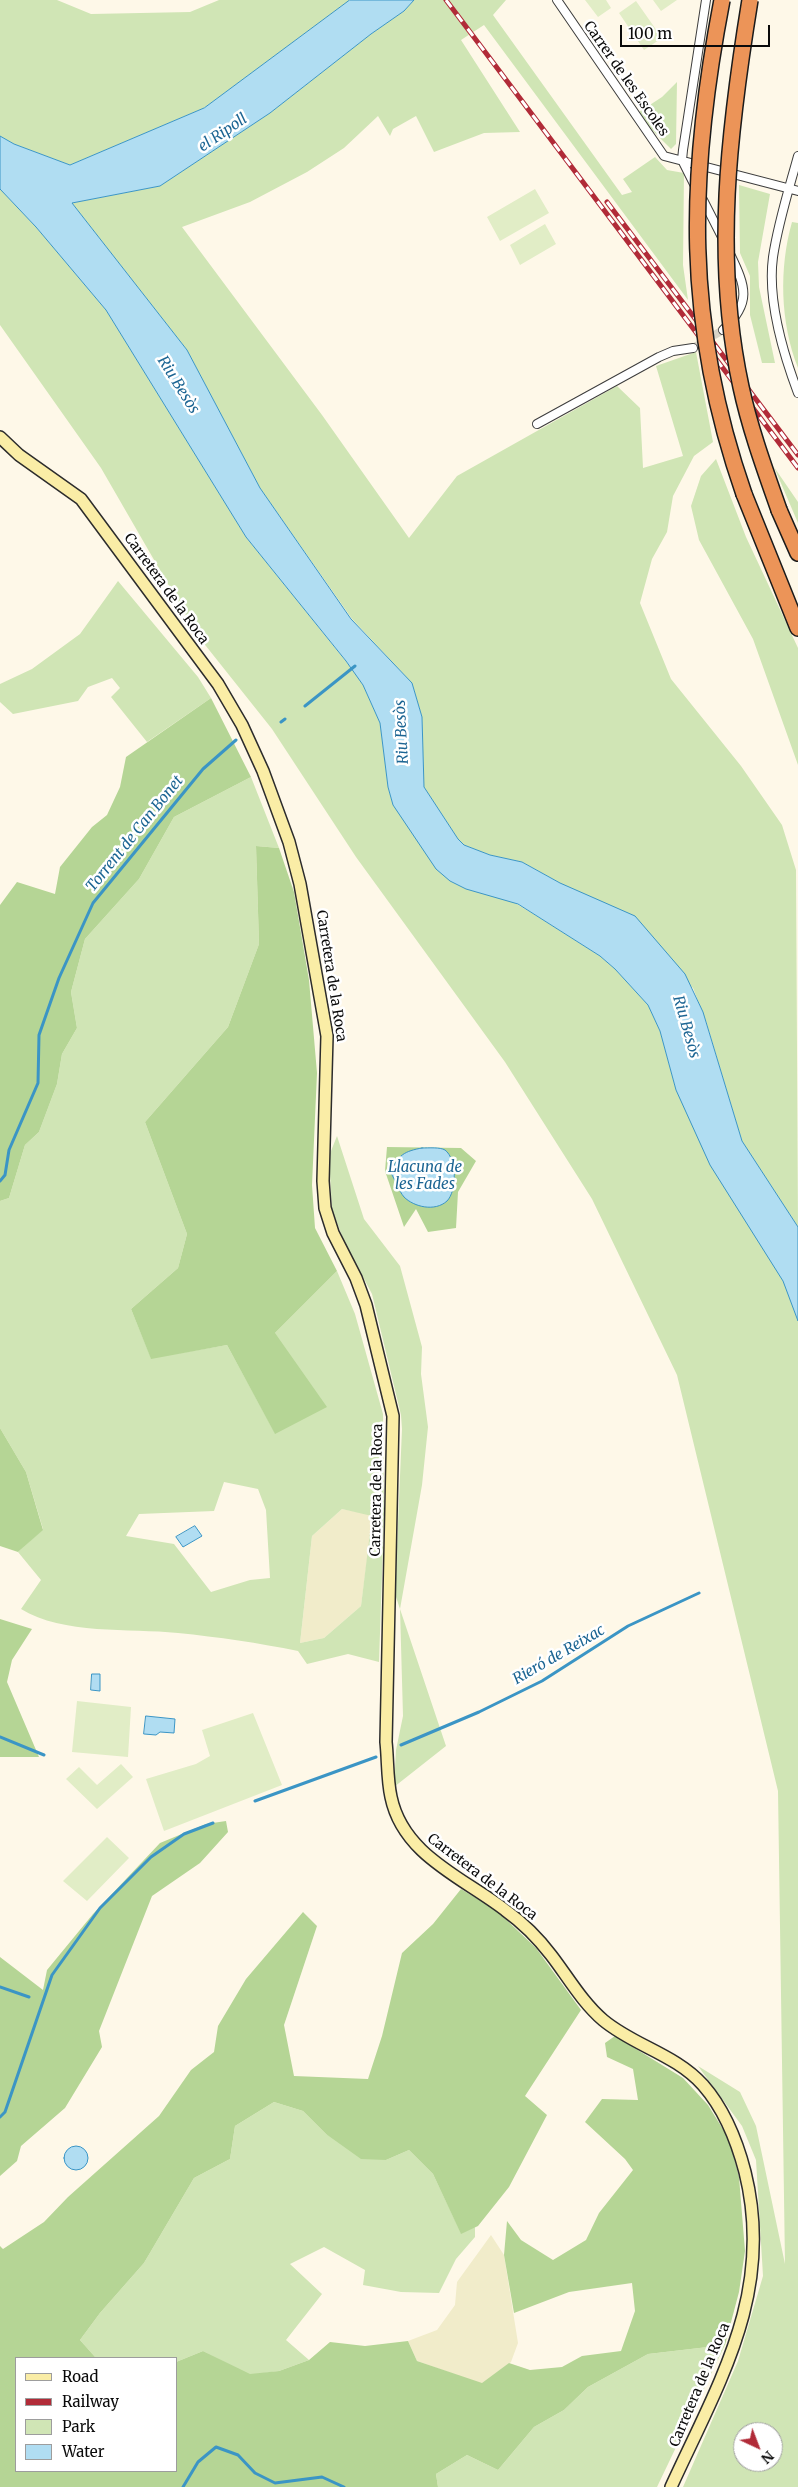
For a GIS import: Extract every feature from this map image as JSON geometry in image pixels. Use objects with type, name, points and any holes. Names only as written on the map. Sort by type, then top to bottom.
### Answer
[{"type":"highway","points":[[722,0],[703,112],[697,195],[696,244],[702,320],[712,386],[729,452],[798,628]]},
{"type":"highway","points":[[750,0],[729,146],[725,252],[730,316],[741,388],[756,446],[798,553]]},
{"type":"highway","points":[[781,581],[798,614]]},
{"type":"street","name":"Carrer de les Escoles","points":[[558,0],[664,156],[798,191]]},
{"type":"street","points":[[706,0],[682,160],[742,279],[743,302],[736,317],[723,330]]},
{"type":"street","points":[[798,156],[773,258],[774,288],[780,336],[798,393]]},
{"type":"street","points":[[538,424],[659,357],[673,351],[693,348]]},
{"type":"street","name":"Carretera de la Roca","points":[[0,437],[18,455],[81,499],[218,684],[242,725],[263,771],[289,842],[300,884],[328,1036],[323,1181],[325,1208],[333,1233],[356,1278],[366,1305],[393,1416],[386,1742],[388,1784],[399,1823],[423,1853],[506,1910],[532,1932],[586,2003],[601,2018],[677,2062],[693,2075],[718,2106],[741,2158],[751,2196],[754,2233],[752,2275],[743,2320],[733,2350],[671,2487]]},
{"type":"shaded area","points":[[342,1509],[373,1515],[361,1606],[324,1638],[300,1643],[312,1536]]},
{"type":"shaded area","points":[[491,2235],[504,2255],[518,2343],[511,2362],[482,2384],[417,2361],[408,2341],[437,2330],[455,2305],[457,2282]]},
{"type":"green space","points":[[0,0],[57,0],[91,14],[190,12],[219,0],[350,0],[204,108],[70,165],[14,144],[0,136]]},
{"type":"green space","points":[[414,0],[506,0],[493,15],[622,195],[632,192],[623,179],[655,157],[667,170],[684,173],[683,265],[688,300],[484,25],[461,40],[520,132],[484,133],[434,152],[416,116],[393,129],[390,136],[378,116],[344,148],[307,172],[250,202],[182,227],[322,415],[409,538],[457,476],[617,386],[640,408],[643,468],[683,456],[656,366],[696,352],[713,442],[694,456],[673,496],[667,532],[652,559],[640,603],[671,679],[741,766],[782,825],[796,870],[798,1227],[742,1141],[706,1021],[693,988],[560,883],[522,862],[490,855],[464,845],[458,839],[424,787],[422,717],[412,683],[352,619],[260,488],[187,350],[72,203],[160,186],[270,113],[371,34],[404,11]]},
{"type":"green space","points":[[585,0],[606,0],[611,8],[598,17]]},
{"type":"green space","points":[[653,0],[677,0],[661,11]]},
{"type":"green space","points":[[636,1],[662,38],[644,50],[619,13]]},
{"type":"green space","points":[[677,82],[676,144],[671,149],[636,114],[662,97]]},
{"type":"green space","points":[[739,185],[770,194],[758,262],[759,287],[775,363],[762,363],[750,315],[750,276],[740,253]]},
{"type":"green space","points":[[0,189],[36,227],[106,310],[246,537],[363,685],[380,723],[388,787],[393,805],[450,881],[466,889],[510,900],[535,915],[600,956],[615,969],[648,1005],[660,1031],[676,1090],[788,1290],[798,1321],[798,2487],[683,2487],[738,2361],[763,2276],[756,2160],[742,2126],[698,2066],[740,2092],[756,2126],[785,2264],[778,1791],[677,1375],[592,1199],[505,1062],[356,857],[272,729],[198,636],[101,468],[0,325]]},
{"type":"green space","points":[[535,189],[549,213],[500,241],[487,217]]},
{"type":"green space","points":[[792,222],[798,223],[798,368],[788,332],[783,295],[785,258]]},
{"type":"green space","points":[[545,224],[556,244],[520,265],[510,245]]},
{"type":"green space","points":[[716,459],[746,537],[798,648],[798,765],[753,639],[699,540],[691,506],[701,476]]},
{"type":"green space","points":[[774,467],[798,502],[798,523]]},
{"type":"green space","points":[[118,581],[198,677],[211,698],[147,742],[111,697],[120,688],[112,678],[88,687],[78,701],[13,714],[0,702],[0,684],[32,669],[80,634]]},
{"type":"green space","points":[[211,698],[251,777],[174,817],[139,879],[85,939],[71,992],[77,1028],[62,1054],[57,1084],[39,1132],[25,1145],[9,1198],[0,1201],[0,905],[17,882],[55,894],[60,867],[92,827],[107,815],[120,787],[126,757]]},
{"type":"green space","points":[[251,777],[279,848],[256,846],[259,944],[228,1027],[145,1122],[187,1234],[178,1268],[131,1309],[151,1358],[227,1345],[275,1433],[275,1333],[337,1271],[355,1314],[383,1414],[384,1516],[379,1662],[348,1654],[307,1664],[298,1651],[283,1648],[238,1640],[178,1633],[76,1627],[56,1623],[21,1609],[41,1580],[18,1552],[43,1529],[26,1472],[0,1428],[0,1201],[9,1198],[25,1145],[39,1132],[57,1084],[62,1054],[77,1028],[71,992],[85,939],[139,879],[174,817]],"holes":[[[224,1482],[258,1489],[266,1510],[270,1578],[250,1580],[211,1592],[174,1544],[126,1536],[139,1514],[214,1511]],[[342,1509],[372,1516],[361,1606],[324,1638],[300,1643],[312,1536]]]},
{"type":"green space","points":[[256,846],[279,848],[294,892],[309,980],[317,1073],[312,1185],[315,1228],[337,1271],[275,1333],[327,1407],[275,1434],[227,1345],[151,1359],[131,1309],[178,1268],[187,1234],[145,1122],[228,1027],[259,944]]},
{"type":"green space","points":[[337,1136],[364,1219],[400,1266],[422,1347],[421,1374],[428,1427],[422,1485],[400,1609],[395,1594],[401,1415],[372,1294],[344,1241],[332,1210],[329,1156]]},
{"type":"green space","points":[[387,1147],[461,1148],[476,1161],[458,1192],[456,1228],[428,1232],[416,1209],[404,1227],[385,1171]]},
{"type":"green space","points":[[0,1428],[26,1472],[43,1530],[18,1552],[0,1546]]},
{"type":"green space","points":[[400,1609],[446,1746],[394,1787],[396,1750],[403,1716]]},
{"type":"green space","points":[[0,1619],[32,1629],[12,1660],[7,1682],[39,1757],[0,1757]]},
{"type":"green space","points":[[77,1701],[131,1707],[128,1757],[72,1752]]},
{"type":"green space","points":[[253,1713],[282,1785],[164,1831],[146,1779],[196,1764],[210,1756],[202,1730]]},
{"type":"green space","points":[[121,1764],[133,1777],[97,1809],[66,1779],[79,1767],[97,1785]]},
{"type":"green space","points":[[226,1821],[228,1832],[200,1863],[152,1896],[99,2031],[102,2047],[65,2108],[21,2146],[17,2161],[0,2176],[0,1957],[43,1990],[47,1970],[93,1914],[160,1843],[206,1824]]},
{"type":"green space","points":[[107,1837],[129,1858],[87,1901],[63,1881]]},
{"type":"green space","points":[[461,1889],[496,1910],[536,1948],[581,2010],[525,2096],[547,2115],[509,2187],[478,2226],[461,2234],[433,2174],[409,2150],[386,2160],[361,2159],[326,2134],[303,2111],[274,2102],[235,2126],[230,2159],[194,2178],[144,2263],[100,2313],[80,2340],[95,2357],[15,2357],[15,2472],[178,2472],[178,2361],[203,2351],[250,2374],[279,2371],[309,2360],[330,2342],[365,2346],[408,2341],[417,2361],[482,2383],[509,2363],[530,2370],[562,2367],[582,2356],[621,2351],[635,2311],[632,2283],[569,2292],[514,2313],[504,2255],[507,2221],[521,2240],[553,2260],[586,2240],[599,2213],[633,2170],[625,2159],[585,2122],[602,2099],[638,2100],[633,2069],[607,2057],[605,2043],[615,2036],[683,2078],[708,2105],[729,2139],[739,2177],[745,2251],[739,2292],[725,2345],[648,2354],[588,2387],[564,2410],[534,2427],[498,2470],[467,2455],[436,2474],[438,2487],[0,2487],[0,2246],[3,2249],[44,2222],[68,2197],[159,2116],[191,2070],[214,2052],[218,2026],[246,1979],[303,1912],[317,1926],[284,2025],[294,2076],[368,2079],[382,2036],[402,1953],[433,1924]]},
{"type":"green space","points":[[274,2102],[303,2111],[326,2134],[386,2160],[409,2150],[433,2174],[461,2233],[475,2227],[475,2237],[456,2259],[439,2293],[401,2292],[363,2285],[365,2270],[324,2247],[290,2264],[322,2294],[286,2340],[309,2360],[279,2371],[250,2375],[203,2351],[178,2361],[178,2357],[95,2357],[80,2340],[100,2313],[144,2263],[194,2178],[230,2159],[235,2126]]},
{"type":"green space","points":[[725,2345],[657,2487],[438,2487],[436,2474],[467,2455],[498,2470],[534,2427],[564,2410],[588,2387],[648,2354]]},
{"type":"water","points":[[350,0],[414,0],[404,11],[371,34],[270,113],[160,186],[72,203],[187,350],[260,488],[351,619],[412,683],[422,717],[424,787],[458,839],[464,845],[490,855],[522,862],[560,883],[635,916],[685,974],[703,1012],[742,1141],[798,1227],[798,1321],[783,1281],[710,1165],[676,1090],[660,1031],[648,1005],[615,969],[600,956],[518,904],[466,889],[450,881],[436,869],[393,805],[388,787],[380,723],[363,685],[346,661],[246,537],[106,310],[36,227],[0,189],[0,136],[14,144],[70,165],[204,108]]},
{"type":"water","name":"Llacuna de les Fades","points":[[422,1148],[445,1150],[449,1154],[454,1167],[453,1190],[447,1201],[437,1206],[419,1206],[408,1200],[402,1195],[391,1173],[402,1155],[406,1152]]},
{"type":"water","points":[[195,1526],[202,1536],[183,1547],[176,1537]]},
{"type":"water","points":[[92,1674],[100,1674],[100,1691],[91,1690]]},
{"type":"water","points":[[146,1716],[175,1719],[174,1733],[144,1734]]},
{"type":"water","points":[[76,2146],[85,2149],[88,2158],[85,2167],[76,2170],[67,2167],[64,2158],[67,2149]]},
{"type":"waterway","name":"Torrent de Can Bonet","points":[[305,706],[355,666]]},
{"type":"waterway","name":"Torrent de Can Bonet","points":[[281,722],[285,719]]},
{"type":"waterway","name":"Torrent de Can Bonet","points":[[0,1181],[5,1175],[9,1150],[38,1083],[39,1035],[59,978],[93,903],[203,769],[236,740]]},
{"type":"waterway","name":"Rieró de Reixac","points":[[401,1745],[479,1712],[542,1681],[628,1626],[699,1593]]},
{"type":"waterway","points":[[0,1737],[44,1755]]},
{"type":"waterway","name":"Rieró de Reixac","points":[[255,1801],[376,1757]]},
{"type":"waterway","name":"Rieró de Reixac","points":[[0,2117],[5,2112],[52,1975],[100,1908],[151,1857],[184,1834],[213,1823]]},
{"type":"waterway","points":[[0,1987],[29,1997]]},
{"type":"waterway","points":[[183,2487],[198,2462],[216,2447],[238,2455],[255,2473],[275,2483],[322,2477],[344,2487]]},
{"type":"tunnel","points":[[693,348],[723,330]]},
{"type":"railway","points":[[446,0],[798,468]]},
{"type":"railway","points":[[607,202],[798,455]]},
{"type":"water label","name":"el Ripoll","points":[[223,133]]},
{"type":"water label","name":"Riu Besòs","points":[[178,385]]},
{"type":"water label","name":"Riu Besòs","points":[[402,732]]},
{"type":"water label","name":"Riu Besòs","points":[[686,1027]]}]
